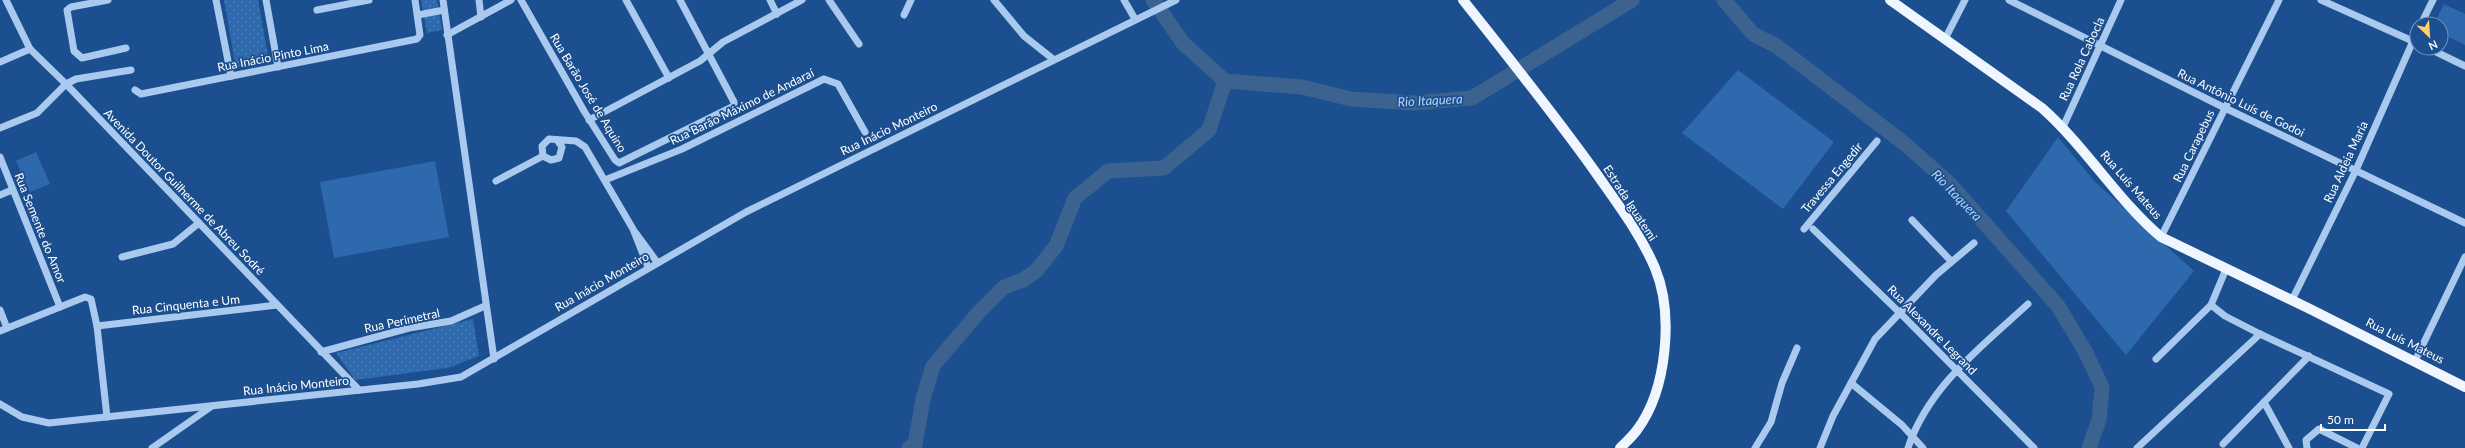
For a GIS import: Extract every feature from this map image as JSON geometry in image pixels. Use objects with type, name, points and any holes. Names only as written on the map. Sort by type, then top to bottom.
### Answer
[{"type":"main road","name":"Estrada Iguatemi","points":[[1463,0],[1525,78],[1622,210],[1655,268],[1662,292],[1665,346],[1659,384],[1637,430],[1620,448]]},
{"type":"main road","name":"Rua Luís Mateus","points":[[1890,0],[2013,86],[2063,127],[2144,221],[2161,237],[2292,300],[2465,387]]},
{"type":"street","name":"Avenida Doutor Guilherme de Abreu Sodré","points":[[6,0],[30,49],[66,84],[359,390]]},
{"type":"street","points":[[108,0],[71,7],[66,13],[74,52],[79,57],[126,48]]},
{"type":"street","points":[[216,0],[231,76]]},
{"type":"street","points":[[266,0],[278,67]]},
{"type":"street","points":[[317,10],[369,0]]},
{"type":"street","points":[[415,0],[418,15],[444,10]]},
{"type":"street","points":[[443,0],[485,306],[494,359]]},
{"type":"street","points":[[479,0],[481,17]]},
{"type":"street","points":[[447,35],[511,0]]},
{"type":"street","name":"Rua Barão José de Aquino","points":[[521,0],[589,120],[615,160],[619,163],[730,110],[734,106],[734,102],[708,54]]},
{"type":"street","points":[[626,0],[669,78]]},
{"type":"street","points":[[680,0],[708,54]]},
{"type":"street","points":[[770,0],[777,14]]},
{"type":"street","points":[[589,120],[700,61],[724,42],[802,0]]},
{"type":"street","points":[[829,0],[859,44]]},
{"type":"street","points":[[904,15],[911,0]]},
{"type":"street","points":[[994,0],[1024,36],[1053,59]]},
{"type":"street","points":[[1124,0],[1136,19]]},
{"type":"street","name":"Rua Inácio Monteiro","points":[[0,404],[12,412],[35,421],[49,423],[456,379],[494,359],[648,267],[746,212],[1053,59],[1176,0]]},
{"type":"street","points":[[1945,39],[1965,0]]},
{"type":"street","name":"Rua Antônio Luís de Godoi","points":[[2009,0],[2225,108],[2465,223]]},
{"type":"street","name":"Rua Rola Cabocla","points":[[2063,127],[2122,0]]},
{"type":"street","name":"Rua Carapebus","points":[[2161,237],[2279,0]]},
{"type":"street","points":[[2321,0],[2409,39]]},
{"type":"street","points":[[2425,16],[2432,0]]},
{"type":"street","name":"Rua Inácio Pinto Lima","points":[[135,90],[141,94],[417,40],[420,35],[418,15]]},
{"type":"street","points":[[0,62],[30,49]]},
{"type":"street","name":"Rua Aldeia Maria","points":[[2292,300],[2356,170],[2409,55]]},
{"type":"street","points":[[2444,56],[2465,66]]},
{"type":"street","points":[[0,128],[42,109],[66,84],[83,77],[131,70]]},
{"type":"street","name":"Rua Barão Máximo de Andaraí","points":[[605,180],[682,149],[824,79],[838,84],[865,132]]},
{"type":"street","points":[[557,140],[562,147],[559,158],[551,160],[543,156],[541,149],[544,142],[549,139],[569,140],[581,144],[605,180],[633,229],[657,262]]},
{"type":"street","name":"Travessa Engedir","points":[[1804,229],[1877,142]]},
{"type":"street","points":[[496,181],[543,156]]},
{"type":"street","name":"Rua Semente do Amor","points":[[0,157],[60,307]]},
{"type":"street","points":[[0,195],[12,190]]},
{"type":"street","points":[[1912,220],[1951,261]]},
{"type":"street","points":[[122,257],[173,244],[199,223]]},
{"type":"street","points":[[633,229],[648,267]]},
{"type":"street","name":"Rua Alexandre Legrand","points":[[1813,229],[1958,370],[2034,448]]},
{"type":"street","points":[[1820,448],[1833,416],[1875,340],[1951,261],[1974,243]]},
{"type":"street","points":[[2415,361],[2465,257]]},
{"type":"street","points":[[2156,359],[2210,305],[2226,269]]},
{"type":"street","points":[[0,331],[85,297],[92,302],[97,326],[107,417]]},
{"type":"street","points":[[1908,448],[1912,434],[1925,409],[1958,370],[2028,304]]},
{"type":"street","name":"Rua Cinquenta e Um","points":[[97,326],[277,305]]},
{"type":"street","points":[[2210,305],[2225,316],[2260,334],[2389,394],[2362,448]]},
{"type":"street","name":"Rua Perimetral","points":[[321,352],[409,328],[451,321],[485,306]]},
{"type":"street","points":[[0,310],[7,328]]},
{"type":"street","points":[[2136,448],[2260,334]]},
{"type":"street","points":[[1755,448],[1770,422],[1782,383],[1797,348]]},
{"type":"street","points":[[2223,444],[2309,356]]},
{"type":"street","points":[[1851,383],[1912,434],[1923,448]]},
{"type":"street","points":[[2264,402],[2289,448]]},
{"type":"street","points":[[152,448],[214,405]]},
{"type":"street","points":[[2307,448],[2306,440],[2319,429],[2357,448]]},
{"type":"shaded area","points":[[224,0],[258,0],[269,61],[236,68]]},
{"type":"shaded area","points":[[421,0],[437,0],[442,30],[427,33]]},
{"type":"shaded area","points":[[2444,4],[2465,14],[2465,45],[2449,37],[2449,16],[2438,16]]},
{"type":"shaded area","points":[[1738,70],[1834,142],[1783,209],[1682,133]]},
{"type":"shaded area","points":[[2058,137],[2095,182],[2194,271],[2126,355],[2006,211]]},
{"type":"shaded area","points":[[36,152],[50,184],[30,192],[16,161]]},
{"type":"shaded area","points":[[435,161],[449,237],[334,258],[320,182]]},
{"type":"shaded area","points":[[473,319],[479,356],[448,368],[355,380],[336,353]]},
{"type":"waterway","points":[[1153,0],[1183,43],[1225,81]]},
{"type":"waterway","name":"Rio Itaquera","points":[[1225,81],[1302,87],[1351,99],[1415,103],[1472,98],[1632,0]]},
{"type":"waterway","name":"Rio Itaquera","points":[[1724,0],[1753,34],[1778,47],[1905,144],[1948,182],[2058,306],[2085,351],[2102,387],[2099,420],[2089,448]]},
{"type":"waterway","points":[[909,448],[915,445],[923,399],[933,366],[979,312],[1004,287],[1023,280],[1036,271],[1056,246],[1075,198],[1108,171],[1164,168],[1209,130],[1225,81]]}]
